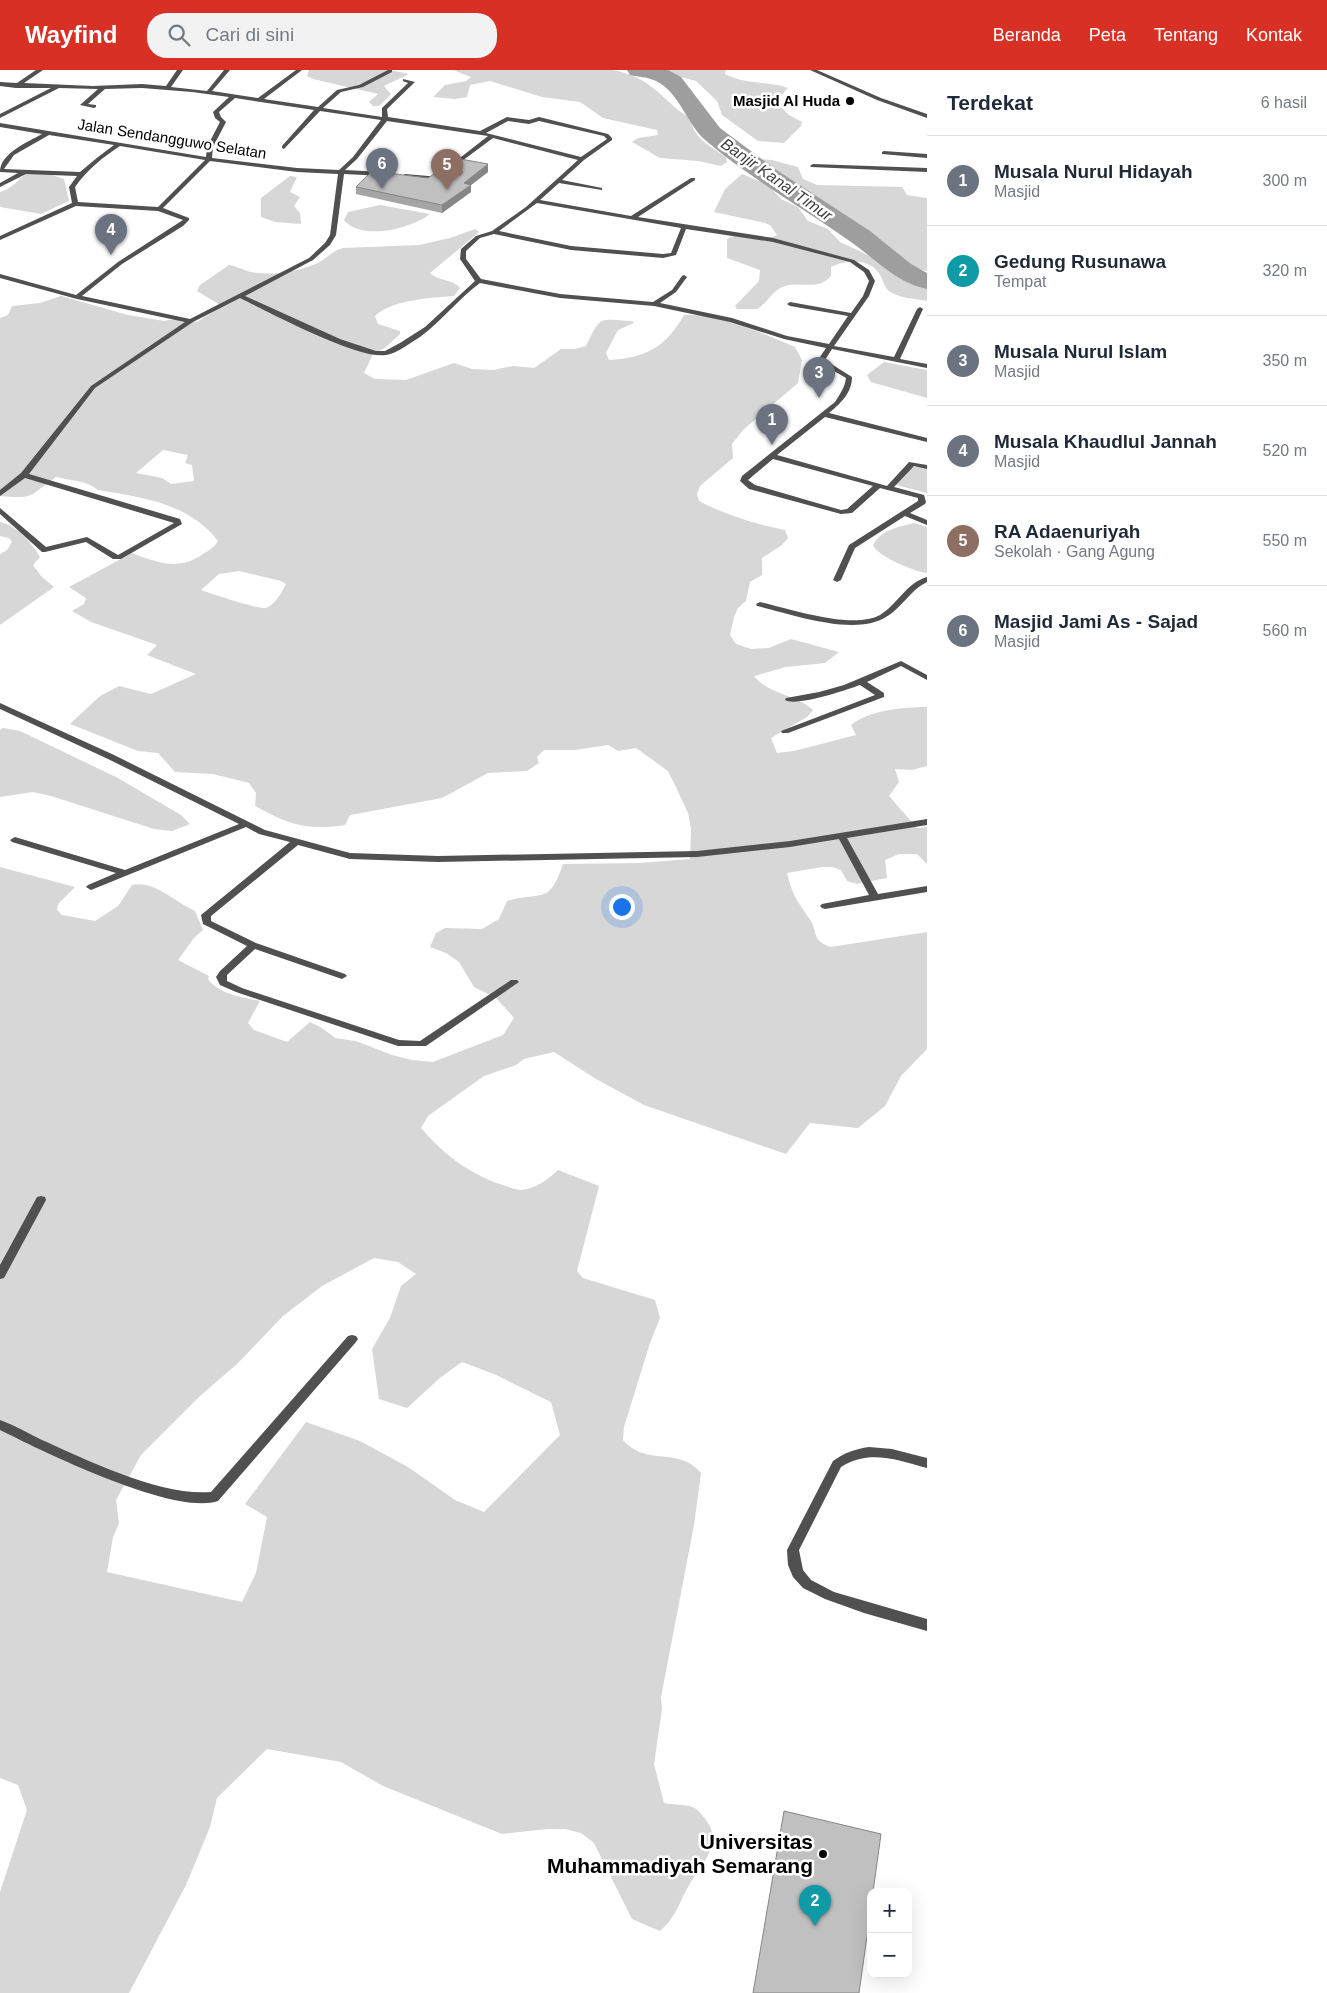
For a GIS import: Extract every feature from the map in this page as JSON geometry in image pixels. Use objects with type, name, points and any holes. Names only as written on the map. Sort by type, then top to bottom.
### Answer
[{"type":"street","points":[[16,86],[40,70]]},
{"type":"street","points":[[167,88],[180,70]]},
{"type":"street","points":[[210,92],[227,70]]},
{"type":"street","points":[[259,100],[299,70]]},
{"type":"street","points":[[813,70],[879,99],[927,116]]},
{"type":"street","points":[[284,147],[319,109],[339,91],[361,86],[390,71]]},
{"type":"street","points":[[0,494],[24,475],[93,387],[191,321],[301,264],[328,244],[333,235],[341,171],[355,158],[385,119],[384,109],[412,82],[405,80]]},
{"type":"street","points":[[0,84],[16,86],[167,88],[210,92],[481,133],[582,159]]},
{"type":"street","points":[[0,116],[58,87]]},
{"type":"street","points":[[94,106],[83,105],[103,88]]},
{"type":"street","points":[[159,209],[209,159],[210,147],[223,122],[218,118],[216,112],[234,96]]},
{"type":"street","points":[[481,133],[506,119],[529,122],[540,119],[610,138],[608,142],[582,159],[537,201],[494,232],[478,237],[462,253],[463,259],[479,281],[560,296],[654,304],[732,320],[786,338],[927,366]]},
{"type":"street","name":"Jalan Sendangguwo Selatan","points":[[0,125],[209,159],[291,170],[391,175]]},
{"type":"street","points":[[49,132],[12,154],[0,170],[81,174]]},
{"type":"street","points":[[458,162],[492,136]]},
{"type":"street","points":[[75,204],[72,187],[81,174],[95,160],[120,144]]},
{"type":"street","points":[[884,153],[927,156]]},
{"type":"street","points":[[812,166],[927,170]]},
{"type":"street","points":[[0,185],[25,172]]},
{"type":"street","points":[[401,176],[448,179]]},
{"type":"street","points":[[632,218],[693,179]]},
{"type":"street","points":[[558,181],[600,189]]},
{"type":"street","points":[[537,201],[684,227],[773,240],[861,266],[872,276],[866,296],[822,357],[822,361],[847,375],[850,381],[837,403],[744,478],[745,483],[841,512],[849,510],[879,485]]},
{"type":"street","points":[[0,238],[75,204],[159,209],[187,219],[181,225],[120,263],[77,296]]},
{"type":"street","points":[[494,232],[571,248],[663,256],[671,255],[675,252],[684,227]]},
{"type":"street","points":[[0,276],[77,296],[191,321]]},
{"type":"street","points":[[654,304],[674,291],[684,277]]},
{"type":"street","points":[[239,295],[362,351],[376,354],[387,352],[437,320],[479,281]]},
{"type":"street","points":[[790,304],[852,315]]},
{"type":"street","points":[[896,360],[920,309]]},
{"type":"street","points":[[823,414],[927,440]]},
{"type":"street","points":[[771,456],[918,494],[922,497],[922,502],[905,514],[852,546],[837,580]]},
{"type":"street","points":[[890,487],[912,464],[927,467]]},
{"type":"street","points":[[0,510],[44,550],[87,539],[116,557],[121,557],[178,524],[177,521],[24,475]]},
{"type":"street","points":[[905,514],[927,523]]},
{"type":"street","points":[[760,604],[848,624],[866,624],[884,616],[915,585],[927,579]]},
{"type":"street","points":[[789,700],[837,692],[863,683],[901,663],[927,678]]},
{"type":"street","points":[[785,731],[881,695],[863,683]]},
{"type":"street","points":[[837,692],[853,705]]},
{"type":"street","points":[[0,706],[112,757],[244,825],[295,843],[350,856],[438,859],[697,854],[842,837],[927,822]]},
{"type":"street","points":[[91,887],[244,825]]},
{"type":"street","points":[[842,837],[875,897]]},
{"type":"street","points":[[14,840],[124,873]]},
{"type":"street","points":[[295,843],[206,915],[206,922],[216,929],[253,945],[342,976]]},
{"type":"street","points":[[825,906],[927,889]]},
{"type":"street","points":[[253,945],[223,973],[221,977],[223,983],[398,1043],[422,1044],[514,982]]},
{"type":"street","points":[[0,1275],[41,1200]]},
{"type":"street","points":[[0,1425],[70,1459],[181,1497],[205,1500],[214,1497],[352,1339]]},
{"type":"street","points":[[927,1464],[871,1451],[845,1457],[837,1464],[793,1550],[794,1567],[800,1577],[820,1592],[927,1625]]},
{"type":"shaded area","points":[[309,70],[390,70],[409,74],[384,86],[391,94],[379,106],[373,106],[369,102],[378,94],[313,79],[307,76]]},
{"type":"shaded area","points":[[453,70],[613,70],[634,76],[656,90],[691,119],[692,126],[699,137],[726,157],[727,162],[721,166],[698,161],[660,158],[632,142],[638,138],[658,135],[657,130],[603,118],[580,102],[542,97],[490,81],[470,85],[467,97],[455,99],[433,97],[445,85],[466,81],[471,77]]},
{"type":"shaded area","points":[[654,70],[726,70],[725,74],[741,80],[774,84],[788,88],[775,101],[789,115],[802,122],[801,126],[784,143],[758,141],[722,115],[717,101],[696,81]]},
{"type":"shaded area","points":[[759,159],[772,160],[798,167],[803,179],[817,185],[902,187],[907,195],[927,198],[927,271],[909,267],[892,251],[842,221],[816,199],[758,164]]},
{"type":"shaded area","points":[[30,172],[43,172],[64,179],[69,201],[41,214],[0,207],[0,192]]},
{"type":"shaded area","points":[[742,174],[768,185],[781,199],[798,207],[808,221],[828,229],[840,242],[874,258],[895,274],[927,283],[927,301],[907,298],[889,291],[876,269],[864,263],[850,262],[831,267],[831,276],[826,281],[815,284],[785,286],[777,290],[757,309],[737,309],[735,306],[759,281],[760,270],[727,258],[727,239],[739,235],[765,238],[777,235],[770,225],[765,223],[714,212],[725,189]]},
{"type":"shaded area","points":[[290,176],[297,177],[290,192],[300,197],[294,206],[300,213],[301,224],[275,222],[261,217],[261,198]]},
{"type":"shaded area","points":[[380,205],[430,214],[399,228],[374,231],[362,230],[344,220],[348,212]]},
{"type":"shaded area","points":[[475,229],[479,232],[430,273],[460,288],[454,296],[402,303],[383,310],[375,316],[378,324],[400,331],[400,334],[385,348],[373,354],[364,373],[375,379],[406,380],[454,363],[472,369],[493,370],[513,366],[534,368],[561,349],[575,349],[586,346],[598,324],[606,320],[632,321],[634,323],[618,330],[606,353],[609,360],[634,357],[654,349],[662,343],[684,315],[711,317],[726,321],[795,347],[802,360],[798,383],[743,430],[732,444],[733,458],[700,486],[697,494],[699,501],[719,511],[785,530],[788,538],[782,545],[762,558],[762,575],[750,582],[746,601],[738,608],[734,617],[730,635],[736,644],[751,649],[769,648],[791,639],[839,652],[825,663],[786,667],[754,676],[767,687],[799,701],[813,710],[807,717],[771,738],[777,753],[794,751],[856,735],[851,725],[877,713],[897,709],[927,707],[927,766],[912,770],[895,769],[899,782],[889,796],[917,828],[927,827],[927,864],[917,854],[899,854],[885,860],[887,878],[857,884],[847,881],[841,870],[832,867],[787,873],[795,897],[812,923],[817,938],[831,947],[927,932],[927,1049],[901,1076],[885,1106],[858,1128],[810,1123],[786,1154],[644,1105],[596,1079],[554,1052],[524,1059],[516,1065],[484,1076],[428,1116],[421,1128],[439,1147],[459,1163],[482,1177],[512,1188],[521,1190],[532,1187],[546,1180],[558,1170],[599,1186],[577,1271],[583,1278],[655,1300],[660,1318],[650,1343],[624,1427],[623,1440],[632,1448],[642,1453],[683,1460],[701,1473],[694,1525],[661,1697],[662,1709],[654,1764],[664,1803],[695,1808],[708,1823],[713,1839],[709,1854],[666,1926],[660,1931],[632,1919],[594,1843],[581,1833],[565,1829],[547,1829],[502,1834],[383,1786],[341,1762],[267,1749],[217,1798],[210,1827],[186,1885],[129,1993],[0,1993],[0,1892],[27,1810],[18,1785],[0,1778],[0,867],[75,887],[58,904],[57,910],[62,915],[95,921],[118,906],[132,885],[140,884],[156,889],[195,911],[203,930],[194,938],[178,960],[209,976],[208,979],[213,984],[225,992],[260,1001],[248,1023],[254,1030],[287,1042],[310,1022],[335,1038],[356,1041],[392,1055],[412,1060],[433,1062],[503,1035],[514,1018],[496,998],[474,987],[459,962],[446,953],[430,947],[436,933],[445,928],[482,929],[499,919],[507,901],[537,896],[549,891],[554,886],[563,864],[639,863],[690,859],[691,829],[688,813],[668,771],[636,748],[618,751],[608,745],[575,750],[544,750],[537,757],[539,763],[527,771],[488,773],[442,798],[350,815],[345,825],[319,827],[288,822],[255,806],[256,793],[249,783],[213,774],[175,772],[158,753],[138,751],[70,724],[100,696],[119,686],[151,694],[196,674],[147,655],[157,645],[91,622],[72,611],[84,604],[86,598],[69,587],[132,553],[151,560],[177,564],[194,559],[212,548],[218,541],[206,528],[179,510],[147,499],[98,490],[78,481],[56,477],[31,495],[20,497],[0,496],[0,318],[8,315],[12,306],[40,303],[61,296],[128,315],[164,321],[175,319],[197,322],[222,306],[197,291],[200,285],[229,265],[251,272],[266,274],[282,273],[313,265],[343,248],[419,245],[450,238]],"holes":[[[163,450],[188,455],[185,463],[192,465],[194,481],[171,484],[162,478],[136,473]],[[239,571],[281,581],[286,584],[273,604],[262,608],[201,590],[219,574]],[[374,1258],[398,1262],[416,1274],[401,1286],[390,1318],[372,1349],[379,1399],[407,1408],[441,1377],[462,1362],[494,1374],[551,1402],[560,1435],[484,1512],[455,1500],[408,1467],[360,1441],[306,1422],[245,1504],[267,1517],[256,1573],[242,1602],[107,1572],[113,1537],[119,1523],[116,1500],[141,1455],[200,1396],[237,1364],[283,1316],[322,1286]]]},
{"type":"shaded area","points":[[884,362],[927,370],[927,398],[871,382],[867,375]]},
{"type":"shaded area","points":[[907,466],[927,467],[927,493],[896,485]]},
{"type":"shaded area","points":[[0,522],[13,527],[28,540],[40,557],[33,565],[41,576],[54,587],[0,625],[0,554],[7,550],[12,542],[9,538],[0,536]]},
{"type":"shaded area","points":[[914,523],[927,527],[927,573],[897,563],[881,554],[873,545],[885,533]]},
{"type":"shaded area","points":[[3,728],[20,731],[116,777],[181,815],[190,824],[172,831],[154,829],[33,792],[0,797],[0,730]]},
{"type":"building","points":[[455,158],[488,164],[464,183],[471,185],[442,205],[356,187],[372,171],[428,178],[434,174],[461,175],[463,172],[459,169],[442,167]]},
{"type":"building","points":[[784,1811],[881,1834],[874,1888],[867,1888],[867,1936],[859,1993],[753,1993]]},
{"type":"waterway","name":"Banjir Kanal Timur","points":[[638,70],[660,75],[673,82],[700,120],[712,133],[767,174],[861,237],[902,270],[927,281]]},
{"type":"place","name":"Masjid Al Huda","points":[[850,101]]},
{"type":"place","name":"Masjid Jami As - Sajad","points":[[382,189]]},
{"type":"place","name":"RA Adaenuriyah","points":[[447,190]]},
{"type":"place","name":"Musala Khaudlul Jannah","points":[[111,255]]},
{"type":"place","name":"Musala Nurul Islam","points":[[819,398]]},
{"type":"place","name":"Musala Nurul Hidayah","points":[[772,445]]},
{"type":"place","name":"Universitas Muhammadiyah Semarang","points":[[823,1854]]},
{"type":"place","name":"Gedung Rusunawa","points":[[815,1926]]}]
